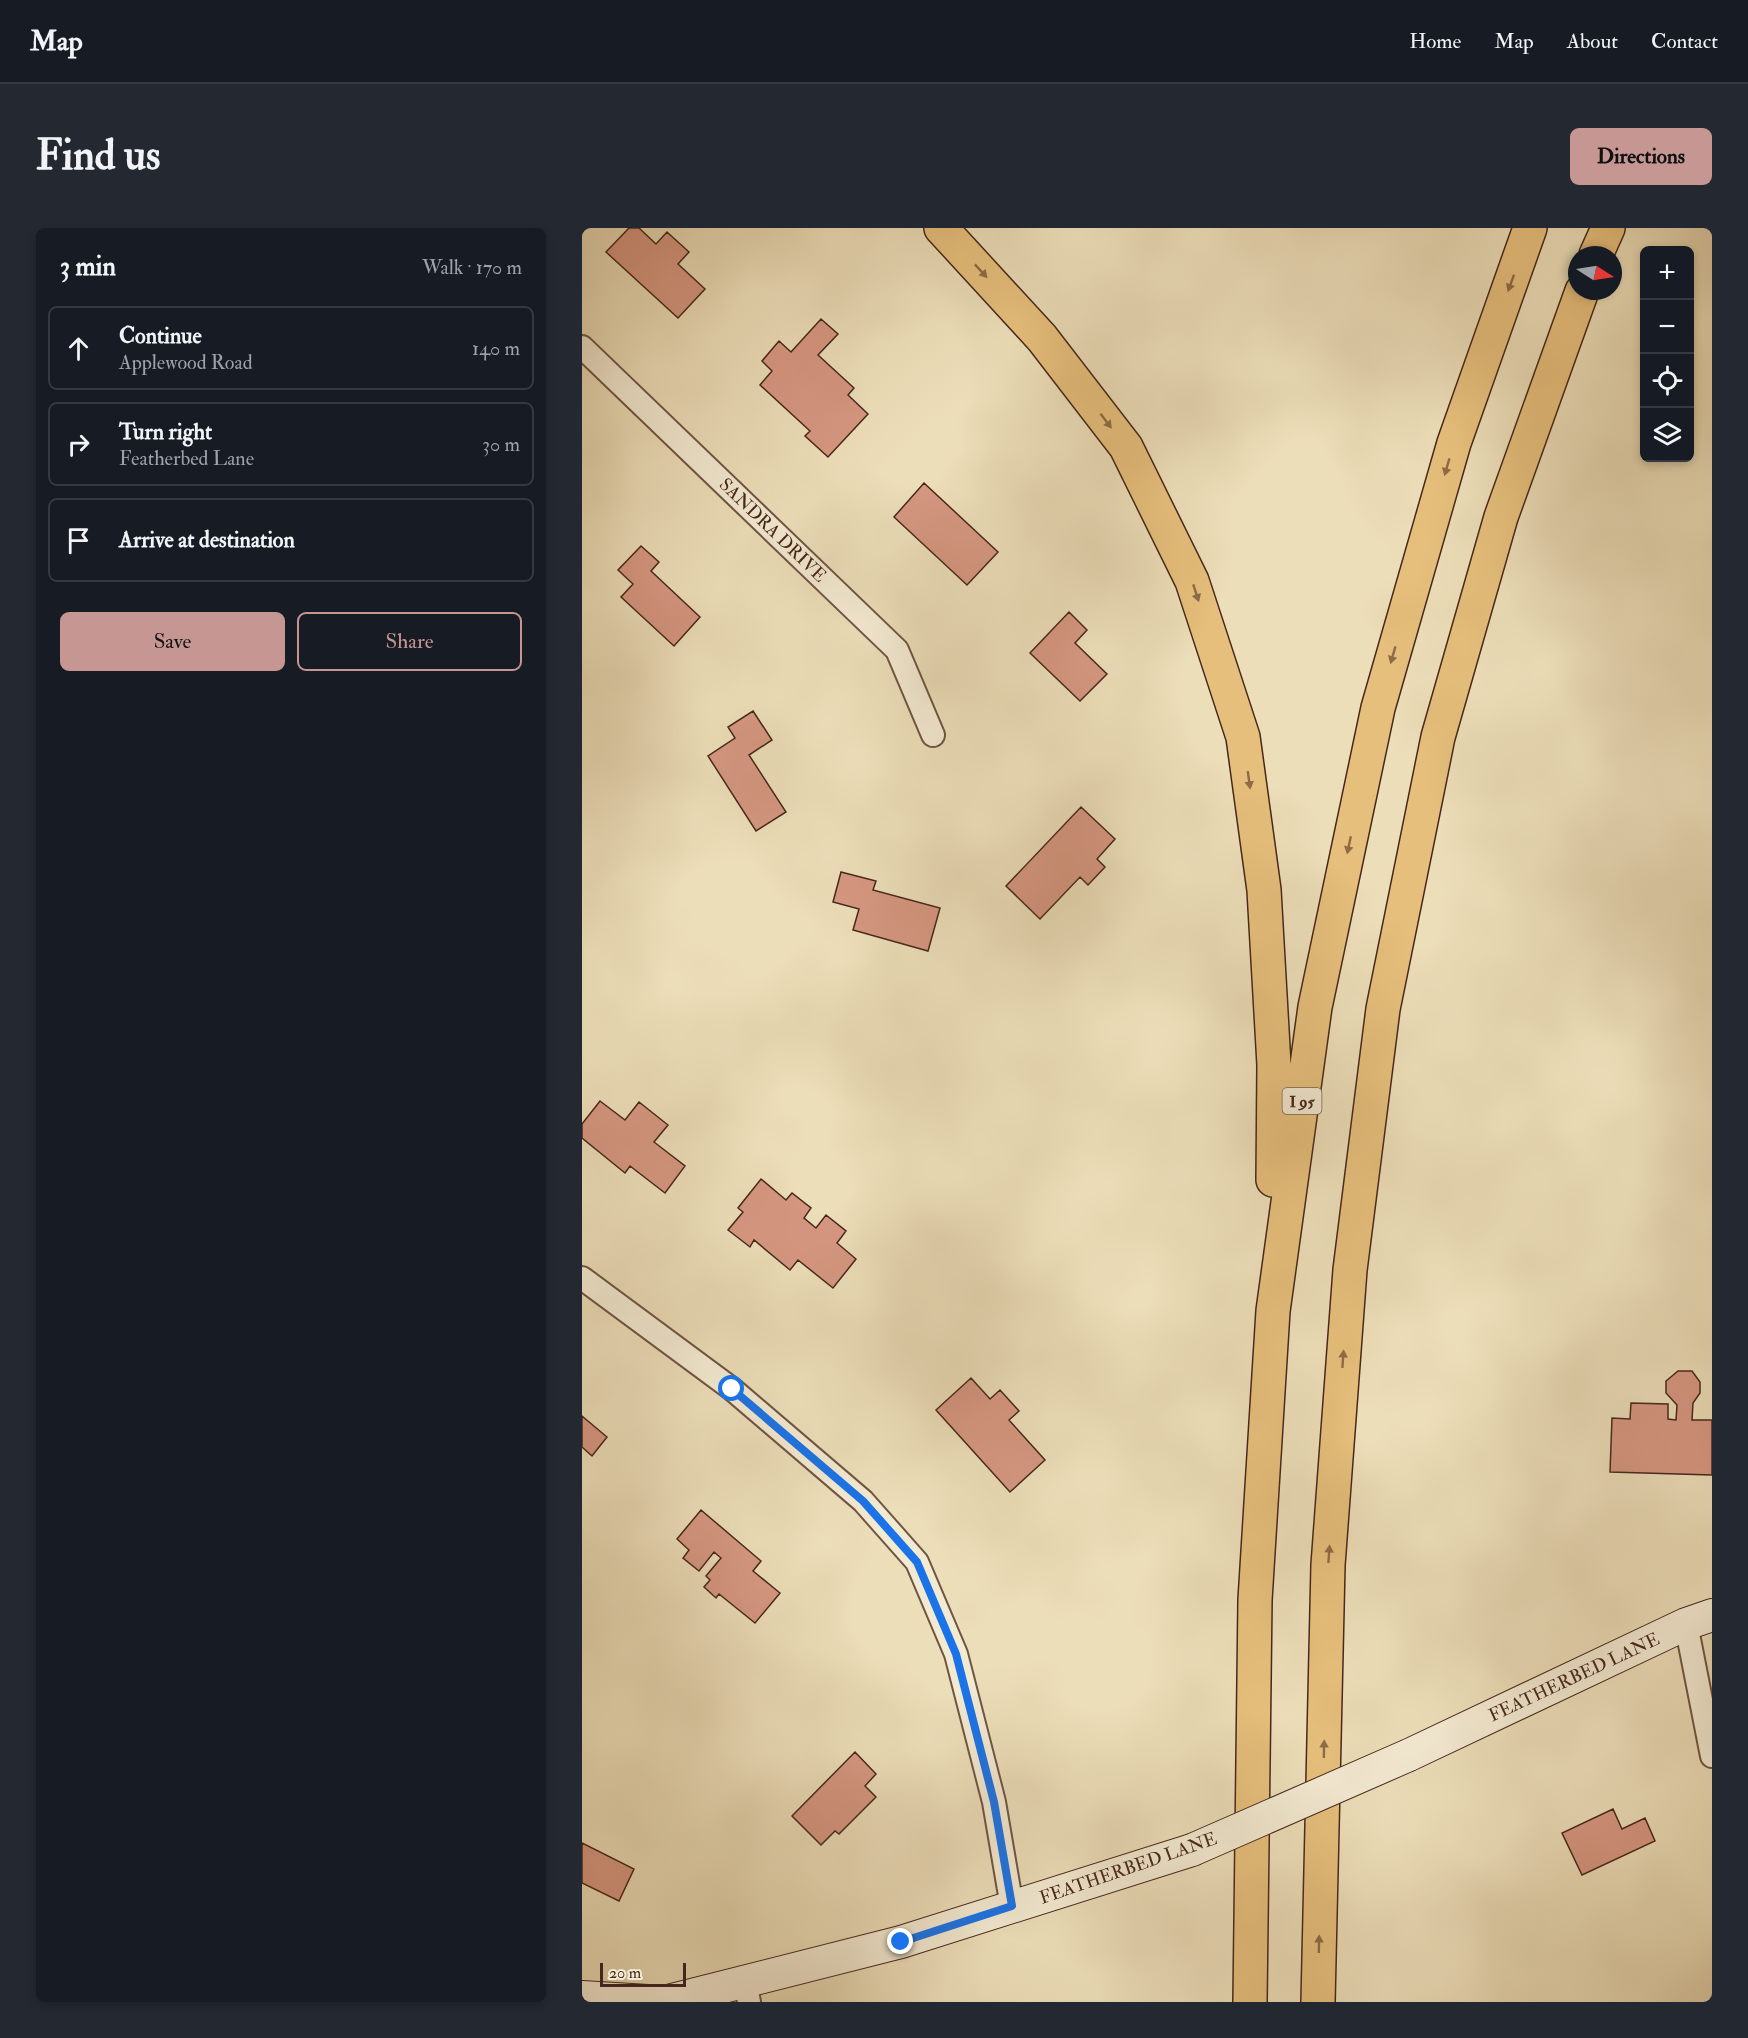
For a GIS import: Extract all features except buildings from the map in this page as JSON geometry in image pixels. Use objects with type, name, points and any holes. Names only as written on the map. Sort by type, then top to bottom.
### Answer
[{"type":"highway","points":[[941,228],[1042,338],[1126,447],[1192,581],[1243,737],[1264,890],[1274,1065],[1273,1311]]},
{"type":"highway","name":"I 95","points":[[1250,2002],[1255,1600],[1273,1311],[1315,1007],[1378,708],[1454,443],[1530,228]]},
{"type":"highway","points":[[1600,246],[1608,228]]},
{"type":"highway","points":[[1318,2002],[1328,1565],[1350,1270],[1383,1009],[1438,737],[1501,517],[1579,300]]},
{"type":"street","name":"SANDRA DRIVE","points":[[582,347],[897,650],[933,735]]},
{"type":"street","points":[[582,1278],[732,1389],[863,1501],[917,1562],[956,1654],[994,1802],[1012,1906]]},
{"type":"street","points":[[1699,1620],[1712,1756]]},
{"type":"street","name":"FEATHERBED LANE","points":[[583,2000],[664,2002],[747,1992],[1192,1850],[1409,1755],[1699,1620]]},
{"type":"route","points":[[732,1389],[863,1501],[917,1562],[956,1654],[994,1802],[1012,1906],[901,1942]]}]
